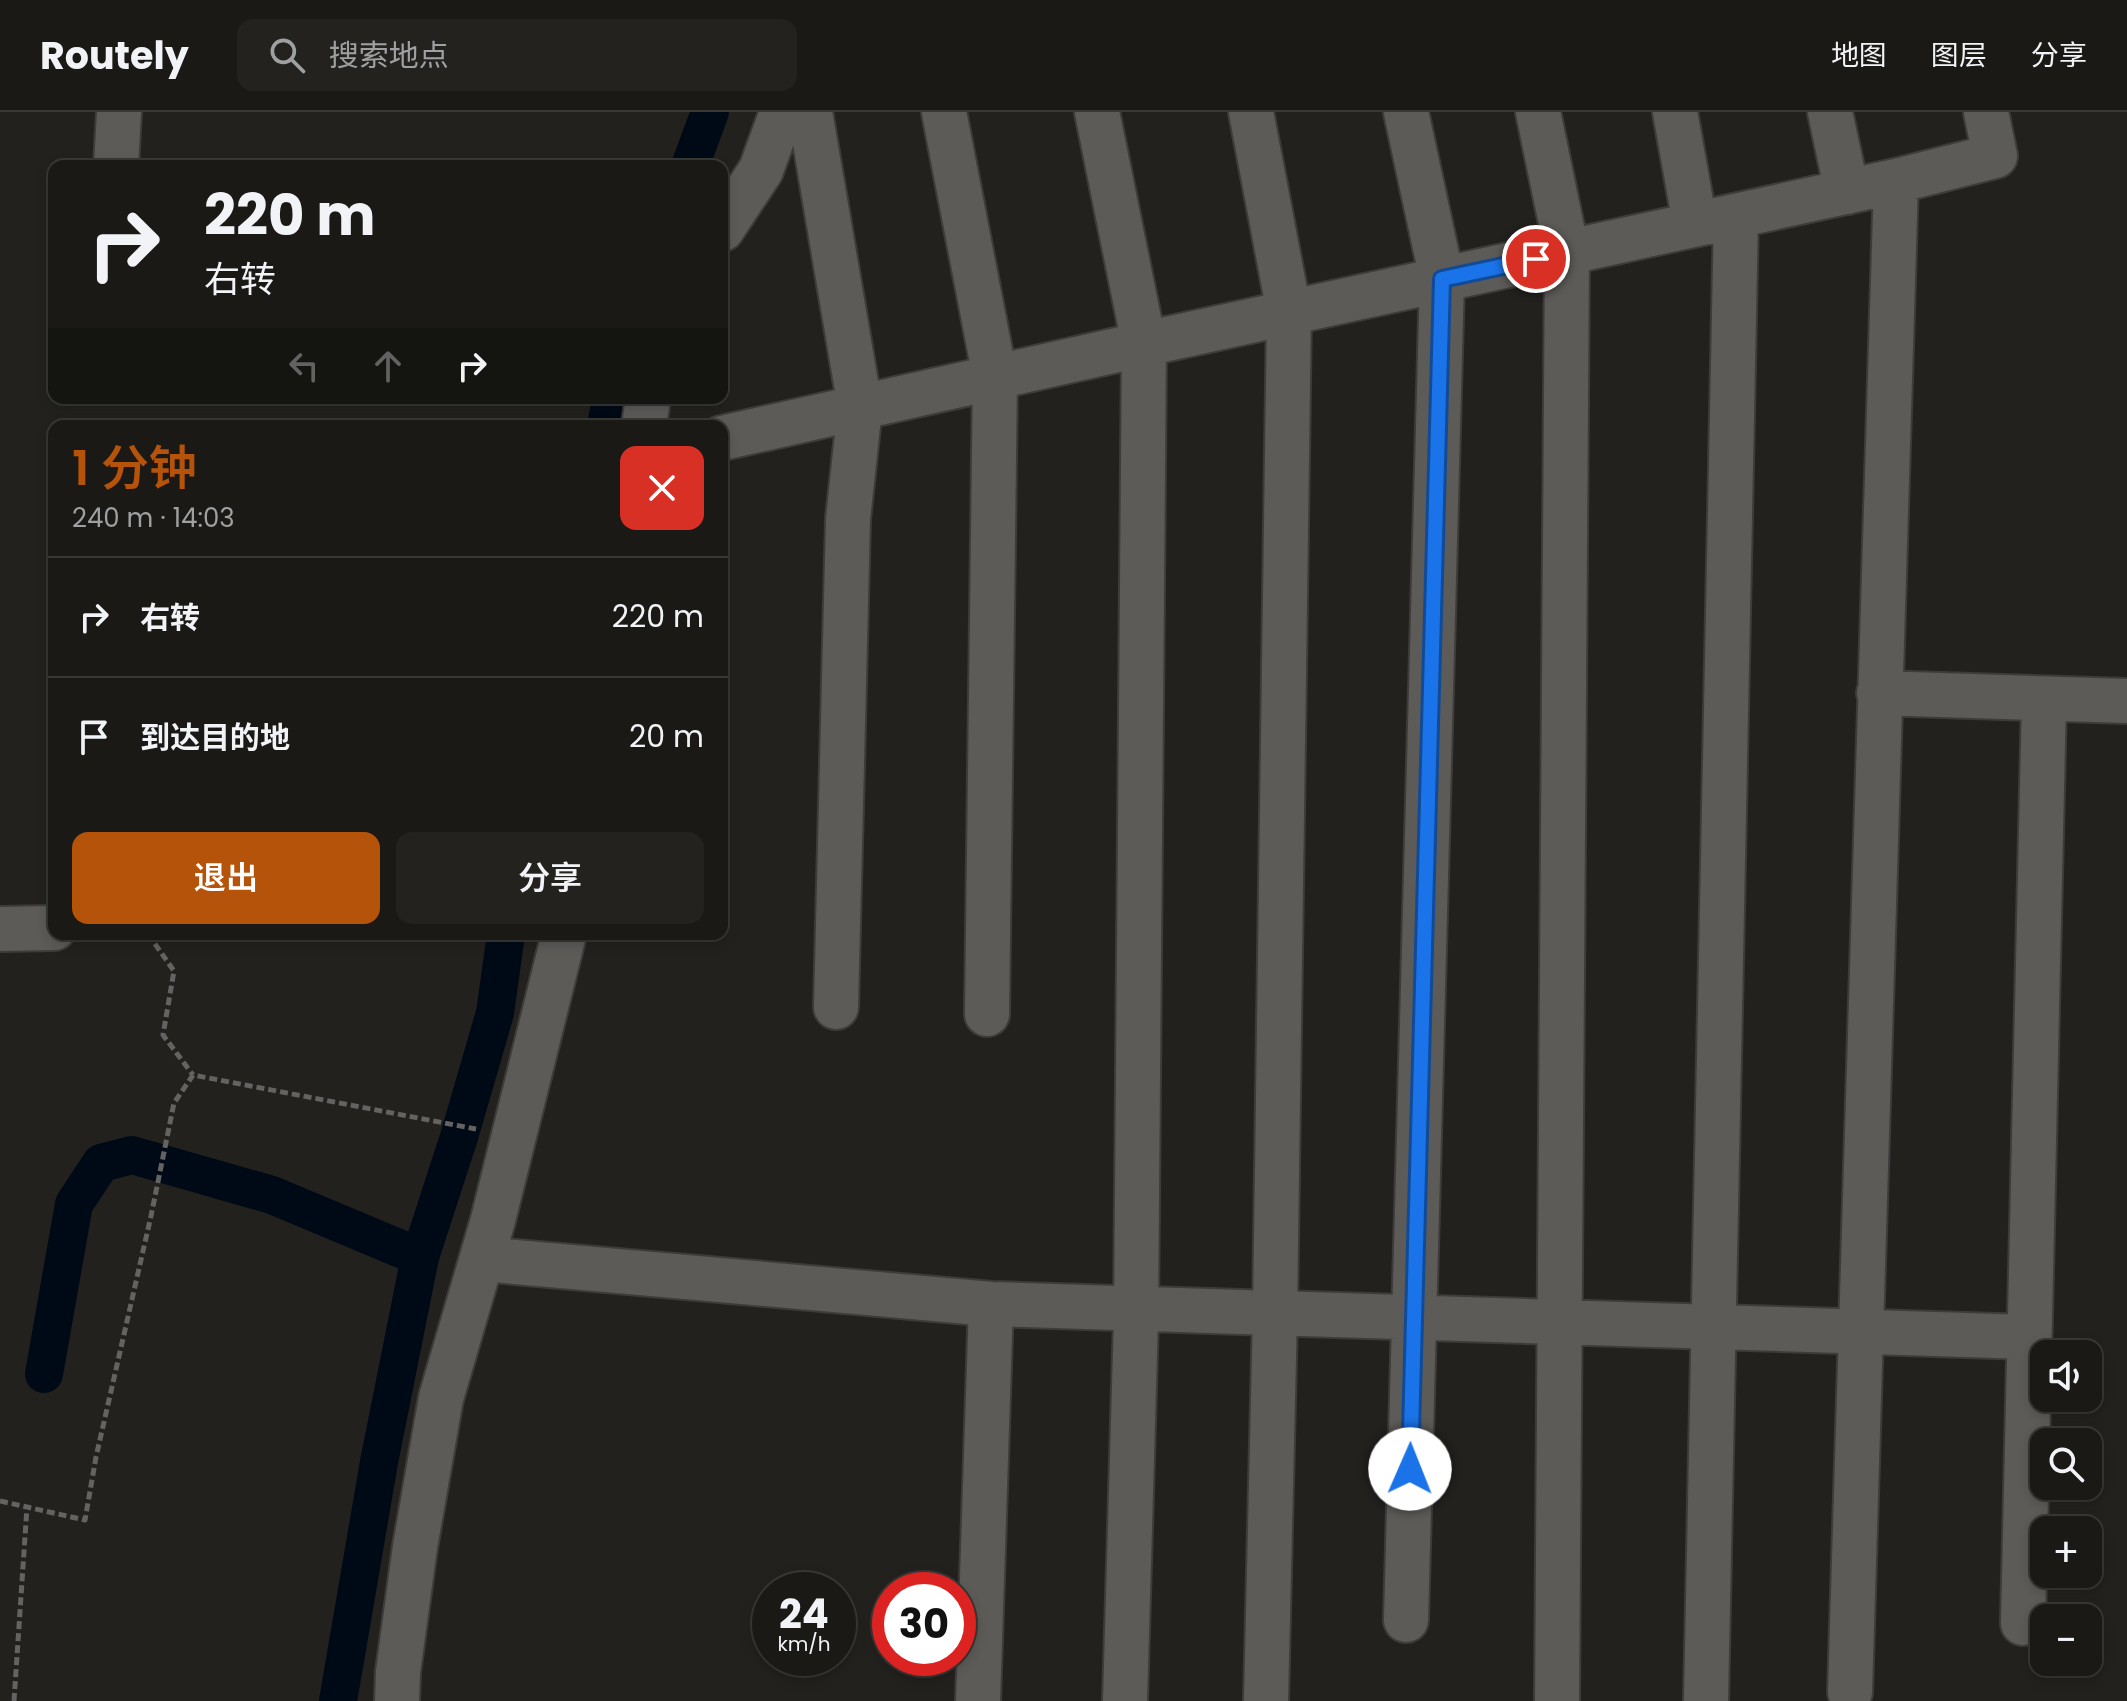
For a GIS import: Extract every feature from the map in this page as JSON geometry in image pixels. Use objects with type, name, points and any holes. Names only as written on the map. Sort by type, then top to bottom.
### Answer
[{"type":"street","points":[[116,160],[119,112]]},
{"type":"street","points":[[728,220],[761,170],[782,112]]},
{"type":"street","points":[[810,112],[860,407],[848,519],[836,1007]]},
{"type":"street","points":[[944,112],[995,377],[987,1014]]},
{"type":"street","points":[[1097,112],[1144,344],[1136,1309],[1125,1701]]},
{"type":"street","points":[[1251,112],[1289,312],[1275,1313],[1266,1701]]},
{"type":"street","points":[[1406,112],[1442,279],[1406,1620]]},
{"type":"street","points":[[1538,112],[1567,252],[1557,1701]]},
{"type":"street","points":[[1675,112],[1716,220],[1714,1327],[1706,1701]]},
{"type":"street","points":[[1830,112],[1847,192]]},
{"type":"street","points":[[728,437],[1847,192],[1995,156],[1986,112]]},
{"type":"street","points":[[1850,1692],[1896,181]]},
{"type":"street","points":[[1879,693],[2127,701]]},
{"type":"street","points":[[2023,1623],[2044,700]]},
{"type":"street","points":[[0,929],[48,928]]},
{"type":"street","points":[[397,1701],[415,1547],[441,1398],[482,1259],[562,940]]},
{"type":"street","points":[[482,1259],[991,1304],[2028,1337]]},
{"type":"street","points":[[978,1701],[991,1304]]},
{"type":"path","points":[[152,940],[174,971],[163,1035],[193,1075],[481,1130]]},
{"type":"path","points":[[0,1501],[85,1520],[174,1103],[193,1075]]},
{"type":"path","points":[[14,1701],[27,1507]]},
{"type":"waterway","points":[[692,160],[710,112]]},
{"type":"waterway","points":[[607,420],[610,404]]},
{"type":"waterway","points":[[338,1701],[379,1462],[420,1257],[495,1013],[505,940]]},
{"type":"waterway","points":[[44,1374],[74,1204],[101,1163],[132,1155],[272,1195],[420,1257]]},
{"type":"route","points":[[1410,1469],[1442,279],[1536,259]]}]
